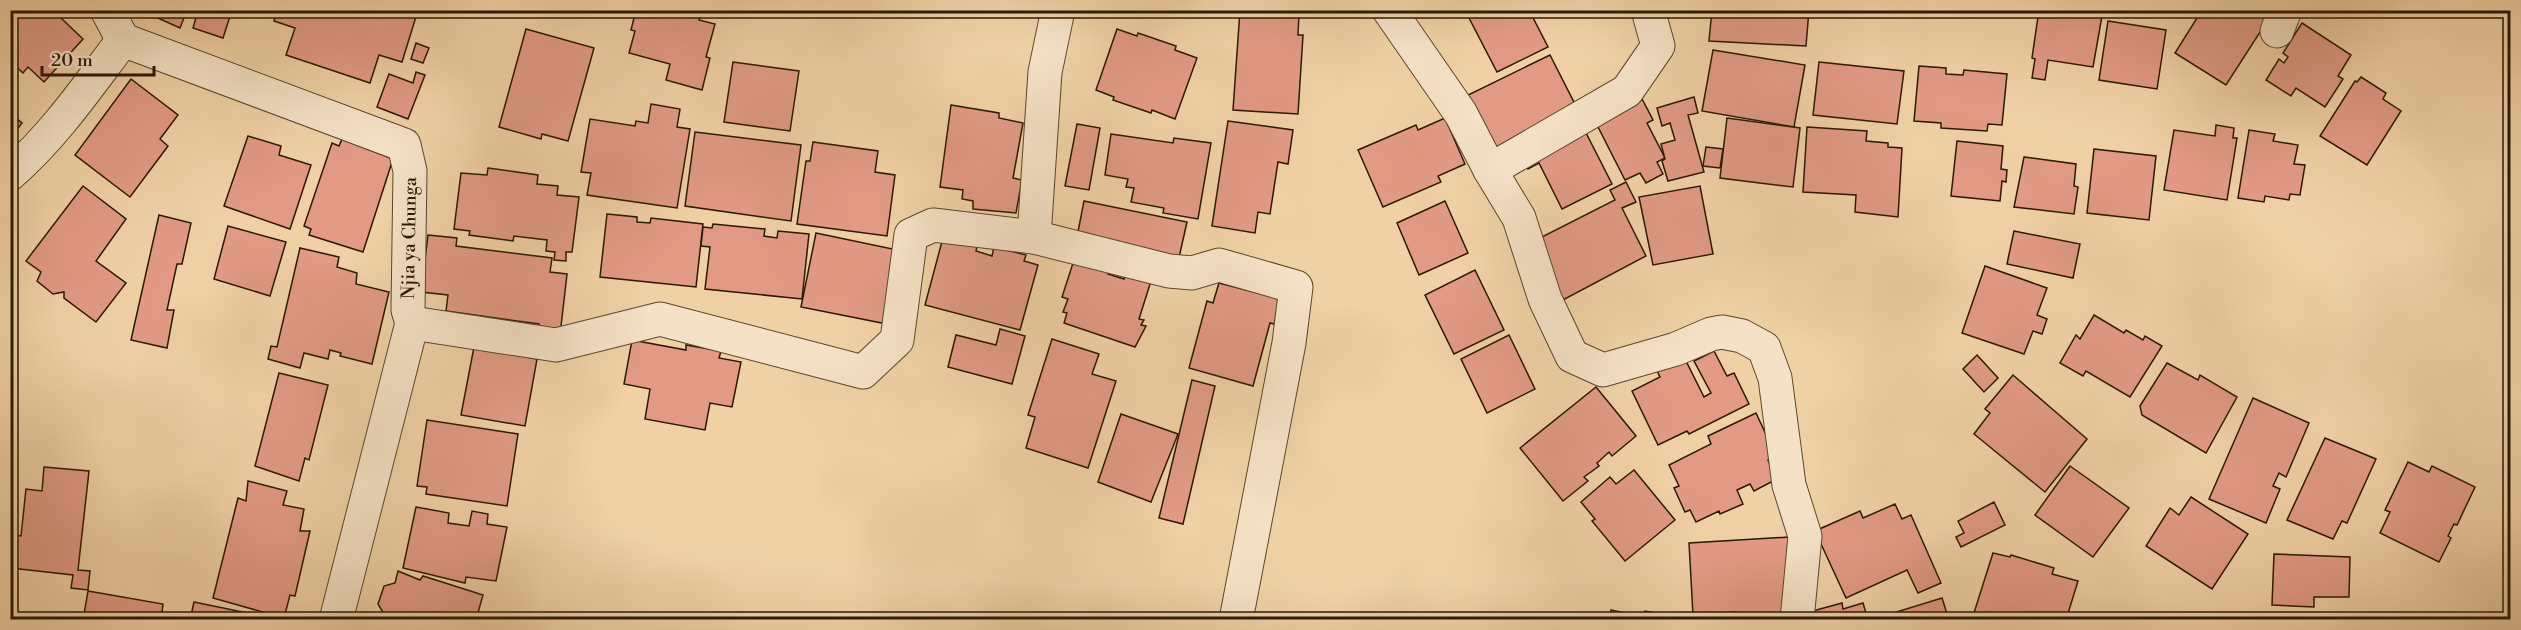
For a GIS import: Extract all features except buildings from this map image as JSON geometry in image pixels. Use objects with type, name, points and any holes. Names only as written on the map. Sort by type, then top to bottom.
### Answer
[{"type":"street","points":[[10,174],[23,163],[71,109],[123,40],[107,10]]},
{"type":"street","points":[[1034,237],[1045,72],[1058,10]]},
{"type":"street","points":[[1389,10],[1461,114],[1518,218],[1545,299],[1572,356],[1603,370],[1676,349],[1711,334],[1722,332],[1742,336],[1764,348],[1775,378],[1789,485],[1805,536],[1797,620]]},
{"type":"street","points":[[1490,170],[1627,91],[1658,46],[1648,10]]},
{"type":"street","name":"Njia ya Chunga","points":[[123,40],[404,145],[411,171],[408,310],[412,323],[336,620]]},
{"type":"street","points":[[412,323],[556,345],[660,319],[863,372],[897,340],[911,235],[933,225],[1034,237],[1168,271],[1192,273],[1219,265],[1296,288],[1284,367],[1236,620]]}]
